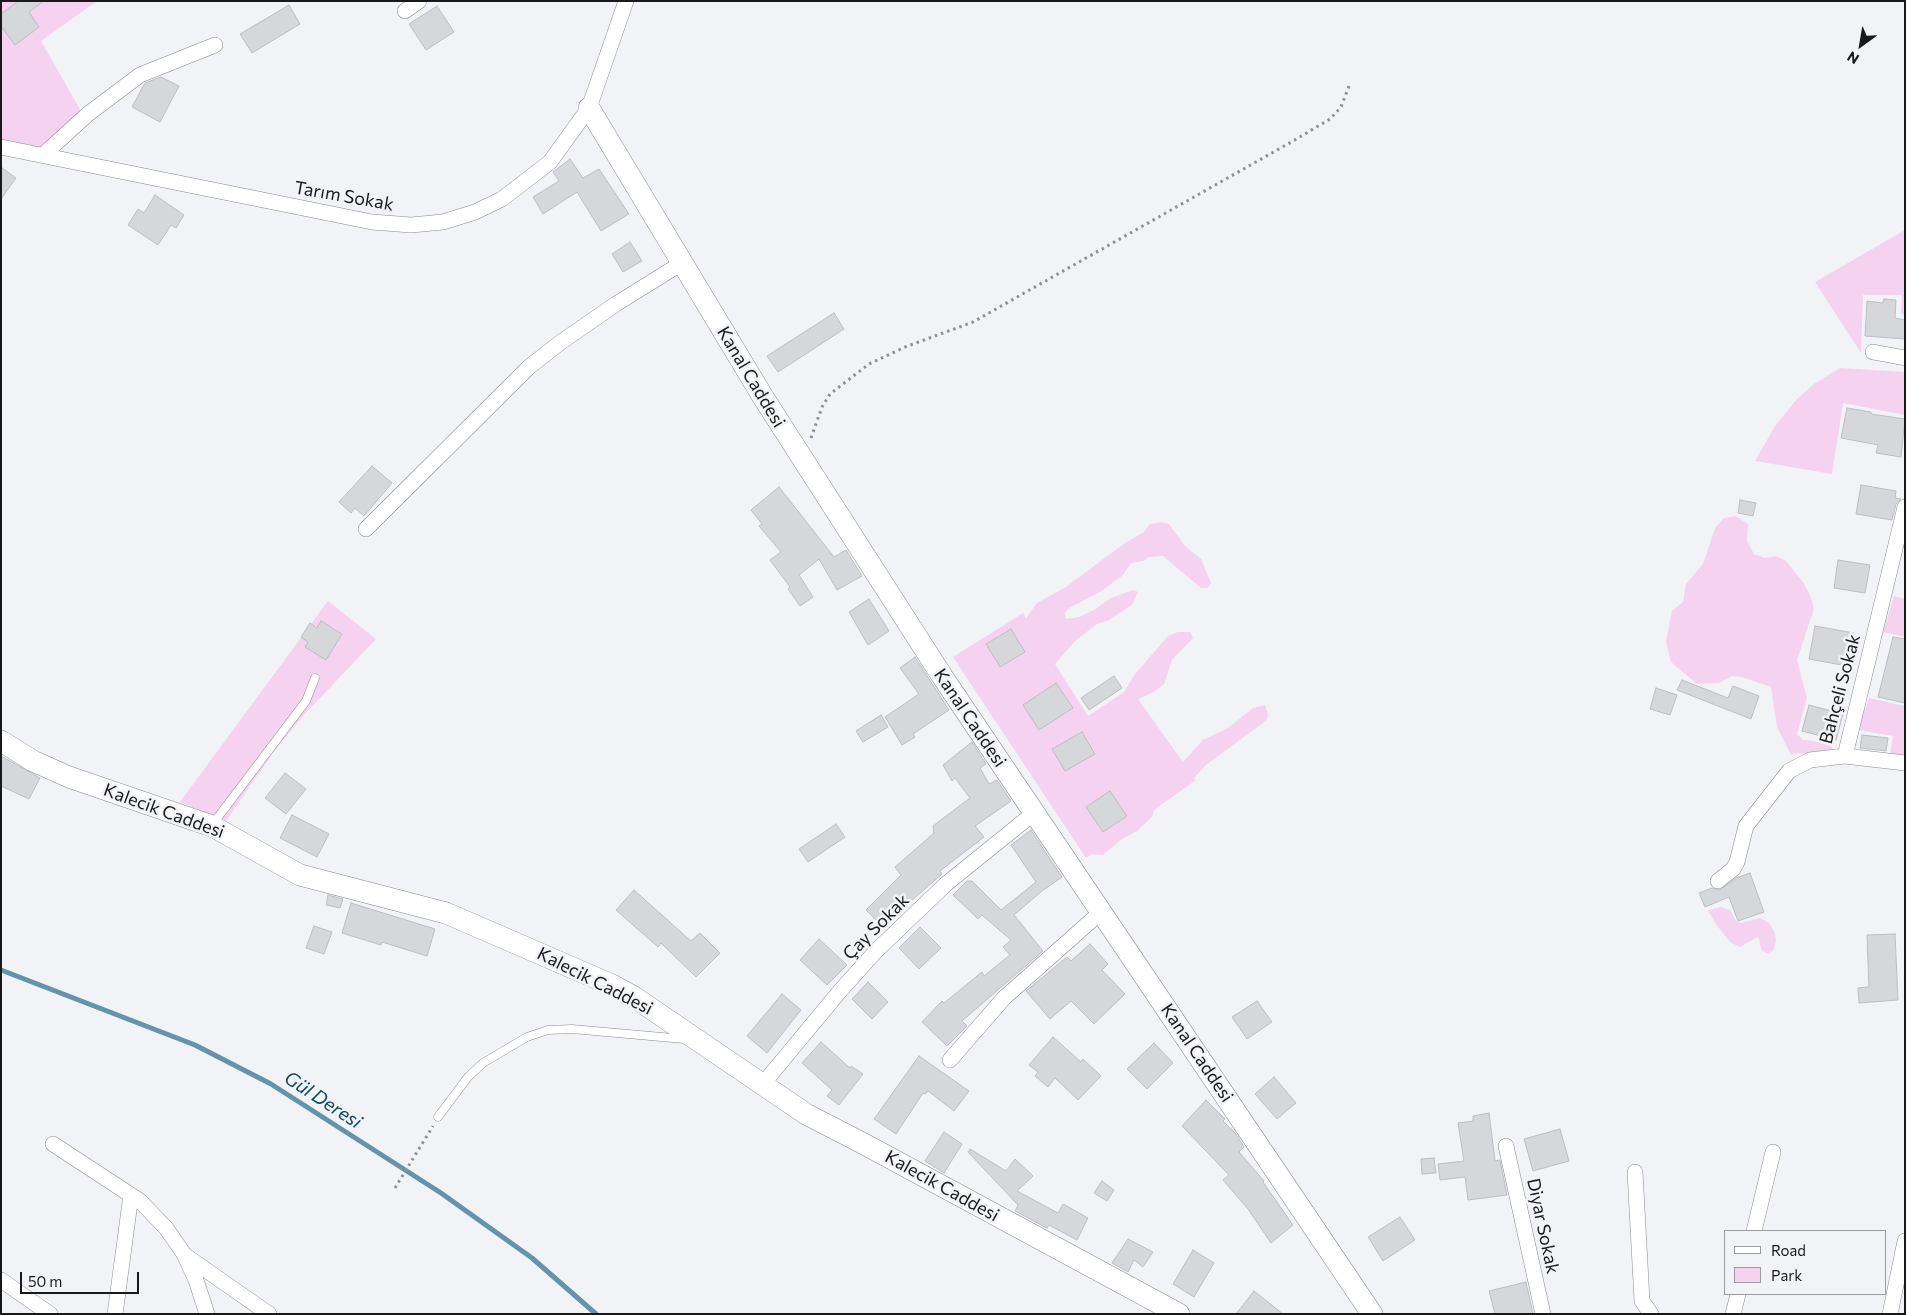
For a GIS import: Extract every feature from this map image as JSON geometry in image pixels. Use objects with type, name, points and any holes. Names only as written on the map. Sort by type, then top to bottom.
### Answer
[{"type":"street","points":[[405,12],[419,1]]},
{"type":"street","name":"Tarım Sokak","points":[[1,147],[372,222],[411,225],[443,222],[476,212],[502,198],[550,162],[589,108],[626,1]]},
{"type":"street","points":[[43,156],[88,114],[140,75],[215,45]]},
{"type":"street","name":"Kanal Caddesi","points":[[589,108],[802,459],[942,676],[1372,1314]]},
{"type":"street","points":[[366,529],[529,367],[616,304],[682,263]]},
{"type":"street","points":[[1874,352],[1905,358]]},
{"type":"street","name":"Bahçeli Sokak","points":[[1718,881],[1733,869],[1737,862],[1746,826],[1789,771],[1810,760],[1845,756],[1905,507]]},
{"type":"street","name":"Kalecik Caddesi","points":[[1,741],[33,761],[69,777],[212,826],[300,874],[320,882],[446,913],[567,964],[634,997],[806,1114],[1178,1314]]},
{"type":"street","points":[[1845,756],[1905,763]]},
{"type":"street","name":"Çay Sokak","points":[[762,1085],[840,991],[876,951],[946,884],[1034,812]]},
{"type":"street","points":[[950,1060],[1004,998],[1101,912]]},
{"type":"street","points":[[53,1144],[140,1201],[166,1228],[184,1254],[196,1280],[207,1314]]},
{"type":"street","name":"Diyar Sokak","points":[[1506,1146],[1543,1314]]},
{"type":"street","points":[[1754,1230],[1774,1152]]},
{"type":"street","points":[[1635,1172],[1642,1301],[1651,1314]]},
{"type":"street","points":[[115,1314],[131,1195]]},
{"type":"street","points":[[1890,1314],[1905,1241]]},
{"type":"street","points":[[184,1254],[269,1314]]},
{"type":"street","points":[[1,1280],[50,1314]]},
{"type":"street","points":[[1733,1314],[1738,1295]]},
{"type":"lane","points":[[212,826],[306,701],[315,678]]},
{"type":"lane","points":[[438,1117],[468,1077],[483,1063],[527,1037],[548,1030],[572,1029],[698,1040]]},
{"type":"path","points":[[802,459],[822,407],[830,394],[869,364],[905,347],[973,322],[1292,142],[1330,119],[1341,107],[1349,86]]},
{"type":"path","points":[[394,1188],[438,1117]]},
{"type":"green space","points":[[1,1],[97,1],[41,41],[81,111],[40,148],[1,140]]},
{"type":"green space","points":[[1905,230],[1905,315],[1901,314],[1902,295],[1863,295],[1861,353],[1815,282]]},
{"type":"green space","points":[[1840,368],[1905,372],[1905,415],[1843,403],[1832,474],[1755,461],[1775,426],[1796,400],[1814,384]]},
{"type":"green space","points":[[1736,516],[1748,524],[1747,541],[1754,554],[1765,558],[1776,556],[1786,561],[1803,582],[1810,595],[1814,609],[1797,660],[1807,698],[1797,734],[1803,740],[1830,743],[1833,751],[1811,755],[1799,753],[1791,755],[1777,727],[1771,687],[1742,677],[1732,676],[1719,683],[1697,684],[1671,662],[1666,642],[1672,611],[1683,602],[1686,584],[1703,564],[1715,528],[1724,518]]},
{"type":"green space","points":[[1161,522],[1169,524],[1184,545],[1201,559],[1211,583],[1208,588],[1201,588],[1163,556],[1149,557],[1143,561],[1131,563],[1123,575],[1100,592],[1069,608],[1065,613],[1066,619],[1079,617],[1094,610],[1111,598],[1133,590],[1138,592],[1132,605],[1109,620],[1097,624],[1075,641],[1055,664],[1088,716],[1124,692],[1135,674],[1168,636],[1178,632],[1190,632],[1193,638],[1172,660],[1164,684],[1152,693],[1138,699],[1183,762],[1203,740],[1228,728],[1253,708],[1265,705],[1268,714],[1267,720],[1206,765],[1194,778],[1196,780],[1154,810],[1152,817],[1137,831],[1122,839],[1103,855],[1092,854],[1086,858],[953,657],[1023,613],[1026,618],[1037,603],[1066,587],[1125,543],[1144,532],[1150,524]]},
{"type":"green space","points":[[1894,596],[1905,599],[1905,637],[1883,632]]},
{"type":"green space","points":[[328,601],[376,639],[304,715],[275,750],[226,821],[180,802]]},
{"type":"green space","points":[[1869,698],[1905,706],[1905,758],[1890,756],[1893,736],[1858,730]]},
{"type":"green space","points":[[1721,907],[1730,910],[1736,921],[1741,923],[1760,918],[1769,923],[1775,933],[1776,941],[1773,950],[1769,954],[1762,951],[1758,937],[1740,947],[1730,942],[1715,923],[1708,910]]},
{"type":"building","points":[[18,1],[44,1],[29,12],[39,27],[15,45],[1,26],[1,14]]},
{"type":"building","points":[[289,5],[300,24],[252,53],[240,34]]},
{"type":"building","points":[[437,6],[454,32],[426,50],[409,24]]},
{"type":"building","points":[[161,77],[179,86],[160,122],[132,107],[145,83]]},
{"type":"building","points":[[570,159],[583,178],[599,169],[629,214],[601,231],[577,192],[543,214],[533,197],[559,181],[553,172]]},
{"type":"building","points":[[1,167],[16,178],[1,199]]},
{"type":"building","points":[[155,195],[184,215],[176,228],[171,225],[158,245],[128,225],[138,209],[144,213]]},
{"type":"building","points":[[630,242],[642,261],[623,272],[612,254]]},
{"type":"building","points":[[1884,299],[1896,300],[1895,318],[1905,320],[1905,339],[1865,336],[1867,301],[1883,303]]},
{"type":"building","points":[[834,313],[844,329],[778,372],[767,356]]},
{"type":"building","points":[[1847,408],[1905,419],[1901,457],[1876,453],[1878,445],[1841,438]]},
{"type":"building","points":[[372,466],[392,483],[364,516],[355,508],[351,513],[339,502]]},
{"type":"building","points":[[1861,485],[1896,491],[1895,498],[1901,499],[1896,504],[1892,520],[1856,514]]},
{"type":"building","points":[[779,487],[834,557],[846,550],[862,576],[837,590],[819,559],[799,575],[813,597],[800,606],[788,589],[790,587],[770,560],[781,552],[759,526],[762,524],[751,510]]},
{"type":"building","points":[[1740,500],[1756,503],[1753,516],[1738,513]]},
{"type":"building","points":[[1838,560],[1870,565],[1865,593],[1834,588]]},
{"type":"building","points":[[869,599],[889,631],[868,645],[849,612]]},
{"type":"building","points":[[321,621],[342,634],[326,660],[305,647],[308,642],[301,637],[310,623],[317,628]]},
{"type":"building","points":[[1815,626],[1854,633],[1847,666],[1809,659]]},
{"type":"building","points":[[1011,629],[1025,652],[1000,667],[986,644]]},
{"type":"building","points":[[1893,637],[1905,639],[1905,703],[1878,697]]},
{"type":"building","points":[[915,657],[949,710],[913,734],[915,737],[902,745],[885,717],[919,694],[900,668]]},
{"type":"building","points":[[1114,676],[1122,688],[1089,710],[1081,698]]},
{"type":"building","points":[[1682,680],[1728,698],[1733,686],[1759,696],[1751,719],[1677,690]]},
{"type":"building","points":[[1056,683],[1073,708],[1039,730],[1023,705]]},
{"type":"building","points":[[1656,688],[1677,695],[1670,715],[1650,709]]},
{"type":"building","points":[[1809,705],[1843,714],[1836,740],[1802,731]]},
{"type":"building","points":[[881,715],[888,727],[863,742],[856,731]]},
{"type":"building","points":[[1082,732],[1095,754],[1065,771],[1052,749]]},
{"type":"building","points":[[1862,735],[1888,738],[1886,751],[1860,748]]},
{"type":"building","points":[[972,742],[986,764],[980,768],[989,784],[997,780],[1011,801],[975,826],[984,837],[940,871],[942,874],[904,907],[884,928],[866,910],[901,875],[895,867],[934,833],[933,826],[970,798],[955,778],[952,781],[943,765]]},
{"type":"building","points":[[1,756],[40,778],[29,799],[1,786]]},
{"type":"building","points":[[285,773],[306,789],[286,814],[265,798]]},
{"type":"building","points":[[1110,791],[1127,816],[1103,832],[1086,807]]},
{"type":"building","points":[[292,815],[329,834],[317,857],[280,838]]},
{"type":"building","points":[[836,824],[845,837],[808,862],[799,849]]},
{"type":"building","points":[[1031,830],[1062,877],[1014,915],[1043,951],[962,1021],[967,1026],[947,1046],[922,1022],[942,1001],[944,1003],[982,972],[984,976],[1010,955],[1003,947],[1011,940],[982,915],[978,919],[953,895],[967,881],[972,881],[1001,910],[1036,882],[1011,845]]},
{"type":"building","points":[[1750,873],[1764,912],[1738,921],[1729,897],[1705,907],[1699,893],[1712,888],[1720,890],[1736,878]]},
{"type":"building","points":[[634,890],[691,941],[700,933],[720,953],[696,977],[661,943],[658,947],[616,910]]},
{"type":"building","points":[[328,895],[343,899],[340,908],[326,905]]},
{"type":"building","points":[[351,903],[435,929],[427,956],[382,942],[381,945],[342,933]]},
{"type":"building","points":[[314,926],[332,932],[324,954],[306,948]]},
{"type":"building","points":[[920,927],[941,948],[919,969],[899,948]]},
{"type":"building","points":[[1895,934],[1898,1000],[1859,1003],[1858,988],[1869,987],[1867,935]]},
{"type":"building","points":[[819,939],[847,965],[827,985],[800,960]]},
{"type":"building","points":[[1090,944],[1108,964],[1102,970],[1125,994],[1094,1024],[1071,1001],[1050,1019],[1026,991],[1067,957],[1071,961]]},
{"type":"building","points":[[868,982],[888,1002],[872,1019],[852,999]]},
{"type":"building","points":[[782,994],[801,1010],[767,1053],[747,1036]]},
{"type":"building","points":[[1257,1001],[1272,1022],[1247,1039],[1232,1017]]},
{"type":"building","points":[[1053,1037],[1081,1062],[1083,1059],[1101,1076],[1078,1100],[1055,1078],[1048,1087],[1035,1076],[1038,1072],[1029,1065]]},
{"type":"building","points":[[821,1042],[850,1068],[851,1066],[863,1074],[839,1105],[827,1096],[832,1090],[802,1063]]},
{"type":"building","points":[[1154,1043],[1173,1063],[1147,1089],[1127,1069]]},
{"type":"building","points":[[919,1056],[969,1091],[954,1111],[928,1091],[925,1094],[923,1093],[896,1134],[874,1119]]},
{"type":"building","points":[[1274,1077],[1296,1103],[1277,1119],[1255,1094]]},
{"type":"building","points":[[1206,1100],[1225,1119],[1223,1121],[1236,1134],[1244,1147],[1239,1152],[1264,1181],[1293,1225],[1271,1243],[1248,1209],[1223,1180],[1229,1175],[1182,1126]]},
{"type":"building","points":[[1489,1113],[1495,1161],[1500,1160],[1507,1195],[1468,1200],[1465,1177],[1440,1180],[1438,1164],[1464,1161],[1458,1123],[1473,1121],[1473,1116]]},
{"type":"building","points":[[1560,1129],[1569,1161],[1533,1171],[1524,1139]]},
{"type":"building","points":[[944,1132],[962,1144],[944,1173],[925,1161]]},
{"type":"building","points":[[970,1149],[1006,1171],[1015,1159],[1033,1176],[1017,1191],[1058,1213],[1063,1204],[1088,1218],[1077,1240],[1049,1225],[1047,1228],[1015,1211],[1018,1205],[968,1152]]},
{"type":"building","points":[[1434,1158],[1436,1173],[1422,1174],[1421,1159]]},
{"type":"building","points":[[1102,1181],[1114,1190],[1107,1201],[1094,1193]]},
{"type":"building","points":[[1400,1217],[1415,1240],[1383,1261],[1368,1237]]},
{"type":"building","points":[[1128,1239],[1153,1252],[1143,1267],[1134,1260],[1128,1272],[1112,1263]]},
{"type":"building","points":[[1193,1250],[1214,1263],[1194,1297],[1173,1284]]},
{"type":"building","points":[[1526,1282],[1533,1314],[1495,1314],[1489,1291]]},
{"type":"building","points":[[1254,1291],[1283,1314],[1236,1314]]},
{"type":"waterway","name":"Gül Deresi","points":[[1,970],[195,1045],[271,1084],[441,1193],[532,1258],[596,1314]]}]
